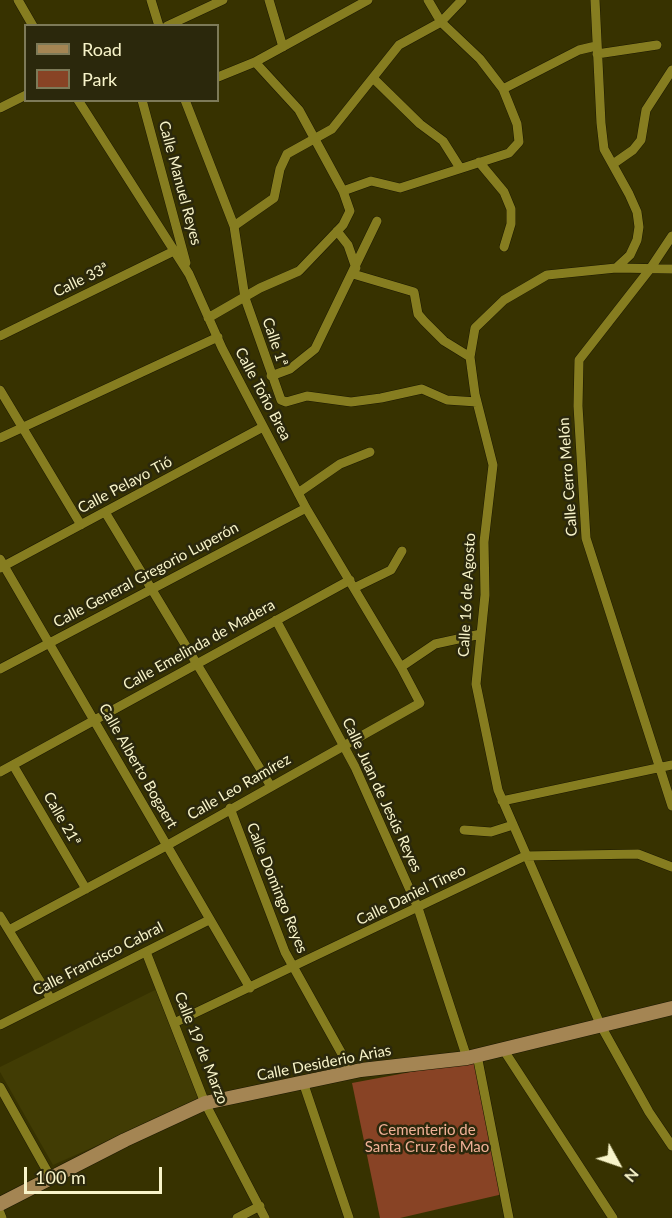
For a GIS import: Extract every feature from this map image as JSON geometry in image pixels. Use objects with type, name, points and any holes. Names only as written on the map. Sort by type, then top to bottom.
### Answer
[{"type":"main road","name":"Calle Desiderio Arias","points":[[0,1204],[205,1103],[352,1072],[472,1056],[672,1008]]},
{"type":"street","points":[[18,0],[32,24]]},
{"type":"street","points":[[151,0],[158,24]]},
{"type":"street","points":[[171,24],[223,0]]},
{"type":"street","points":[[269,0],[283,47]]},
{"type":"street","points":[[219,77],[255,62],[368,0]]},
{"type":"street","points":[[343,191],[371,181],[400,188],[514,151],[519,142],[517,124],[503,88],[480,59],[441,22],[428,0]]},
{"type":"street","points":[[234,226],[274,198],[280,169],[287,154],[333,129],[399,45],[441,22],[462,0]]},
{"type":"street","points":[[595,0],[600,123],[604,149],[637,212],[639,228],[630,255],[616,268]]},
{"type":"street","points":[[503,88],[579,50],[657,45]]},
{"type":"street","points":[[208,318],[298,271],[337,231],[350,211],[343,191],[316,138],[289,97],[255,62]]},
{"type":"street","points":[[613,164],[633,150],[641,140],[646,110],[672,70]]},
{"type":"street","points":[[373,78],[420,124],[443,141],[460,168]]},
{"type":"street","points":[[0,108],[24,95]]},
{"type":"street","name":"Calle Toño Brea","points":[[79,102],[189,274],[208,318],[306,508],[420,703]]},
{"type":"street","name":"Calle Manuel Reyes","points":[[143,102],[189,274]]},
{"type":"street","name":"Calle 1ª","points":[[186,102],[234,226],[245,298],[280,398],[286,402],[307,396],[351,402],[422,389],[447,400],[477,402]]},
{"type":"street","points":[[479,162],[504,192],[511,209],[511,224],[504,247]]},
{"type":"street","points":[[271,376],[290,369],[315,349],[377,222]]},
{"type":"street","points":[[337,231],[348,245],[355,271]]},
{"type":"street","name":"Calle Cerro Melón","points":[[672,236],[650,269],[579,360],[578,406],[586,538],[672,806]]},
{"type":"street","name":"Calle 33ª","points":[[0,336],[174,251]]},
{"type":"street","name":"Calle 16 de Agosto","points":[[672,269],[616,268],[547,275],[504,300],[475,328],[470,357],[477,402],[493,465],[484,542],[485,595],[476,684],[502,801],[601,1026],[649,1112],[672,1146]]},
{"type":"street","points":[[355,271],[414,292],[418,314],[423,321],[444,341],[470,357]]},
{"type":"street","points":[[0,438],[218,337]]},
{"type":"street","points":[[0,390],[81,525]]},
{"type":"street","name":"Calle Pelayo Tió","points":[[2,564],[81,525],[263,427]]},
{"type":"street","points":[[298,493],[340,464],[370,452]]},
{"type":"street","name":"Calle General Gregorio Luperón","points":[[0,669],[306,508]]},
{"type":"street","points":[[105,512],[270,785]]},
{"type":"street","name":"Calle Emelinda de Madera","points":[[0,772],[276,620],[352,584],[391,570],[402,551]]},
{"type":"street","name":"Calle Alberto Bogaert","points":[[2,564],[50,642],[250,988]]},
{"type":"street","name":"Calle Juan de Jesús Reyes","points":[[276,620],[343,746],[418,908],[472,1056],[507,1217]]},
{"type":"street","points":[[401,667],[435,644],[481,634]]},
{"type":"street","name":"Calle Leo Ramírez","points":[[9,930],[166,846],[270,785],[420,703]]},
{"type":"street","name":"Calle 21ª","points":[[13,765],[86,889]]},
{"type":"street","points":[[502,801],[672,765]]},
{"type":"street","name":"Calle Domingo Reyes","points":[[230,808],[285,952],[352,1072]]},
{"type":"street","points":[[464,830],[491,832],[513,825]]},
{"type":"street","name":"Calle Daniel Tineo","points":[[174,1023],[294,969],[525,856],[638,854],[672,867]]},
{"type":"street","points":[[0,916],[51,999]]},
{"type":"street","name":"Calle Francisco Cabral","points":[[0,1025],[209,920]]},
{"type":"street","name":"Calle 19 de Marzo","points":[[146,952],[205,1103],[265,1218]]},
{"type":"street","points":[[503,1049],[613,1218]]},
{"type":"street","points":[[303,1082],[349,1218]]},
{"type":"street","points":[[0,1087],[51,1178]]},
{"type":"street","points":[[237,1218],[260,1206]]},
{"type":"street","points":[[0,1214],[2,1218]]},
{"type":"shaded area","points":[[157,989],[200,1100],[53,1165],[0,1072],[0,1067]]},
{"type":"green space","name":"Cementerio de Santa Cruz de Mao","points":[[475,1060],[503,1194],[400,1218],[380,1218],[352,1083]]}]
